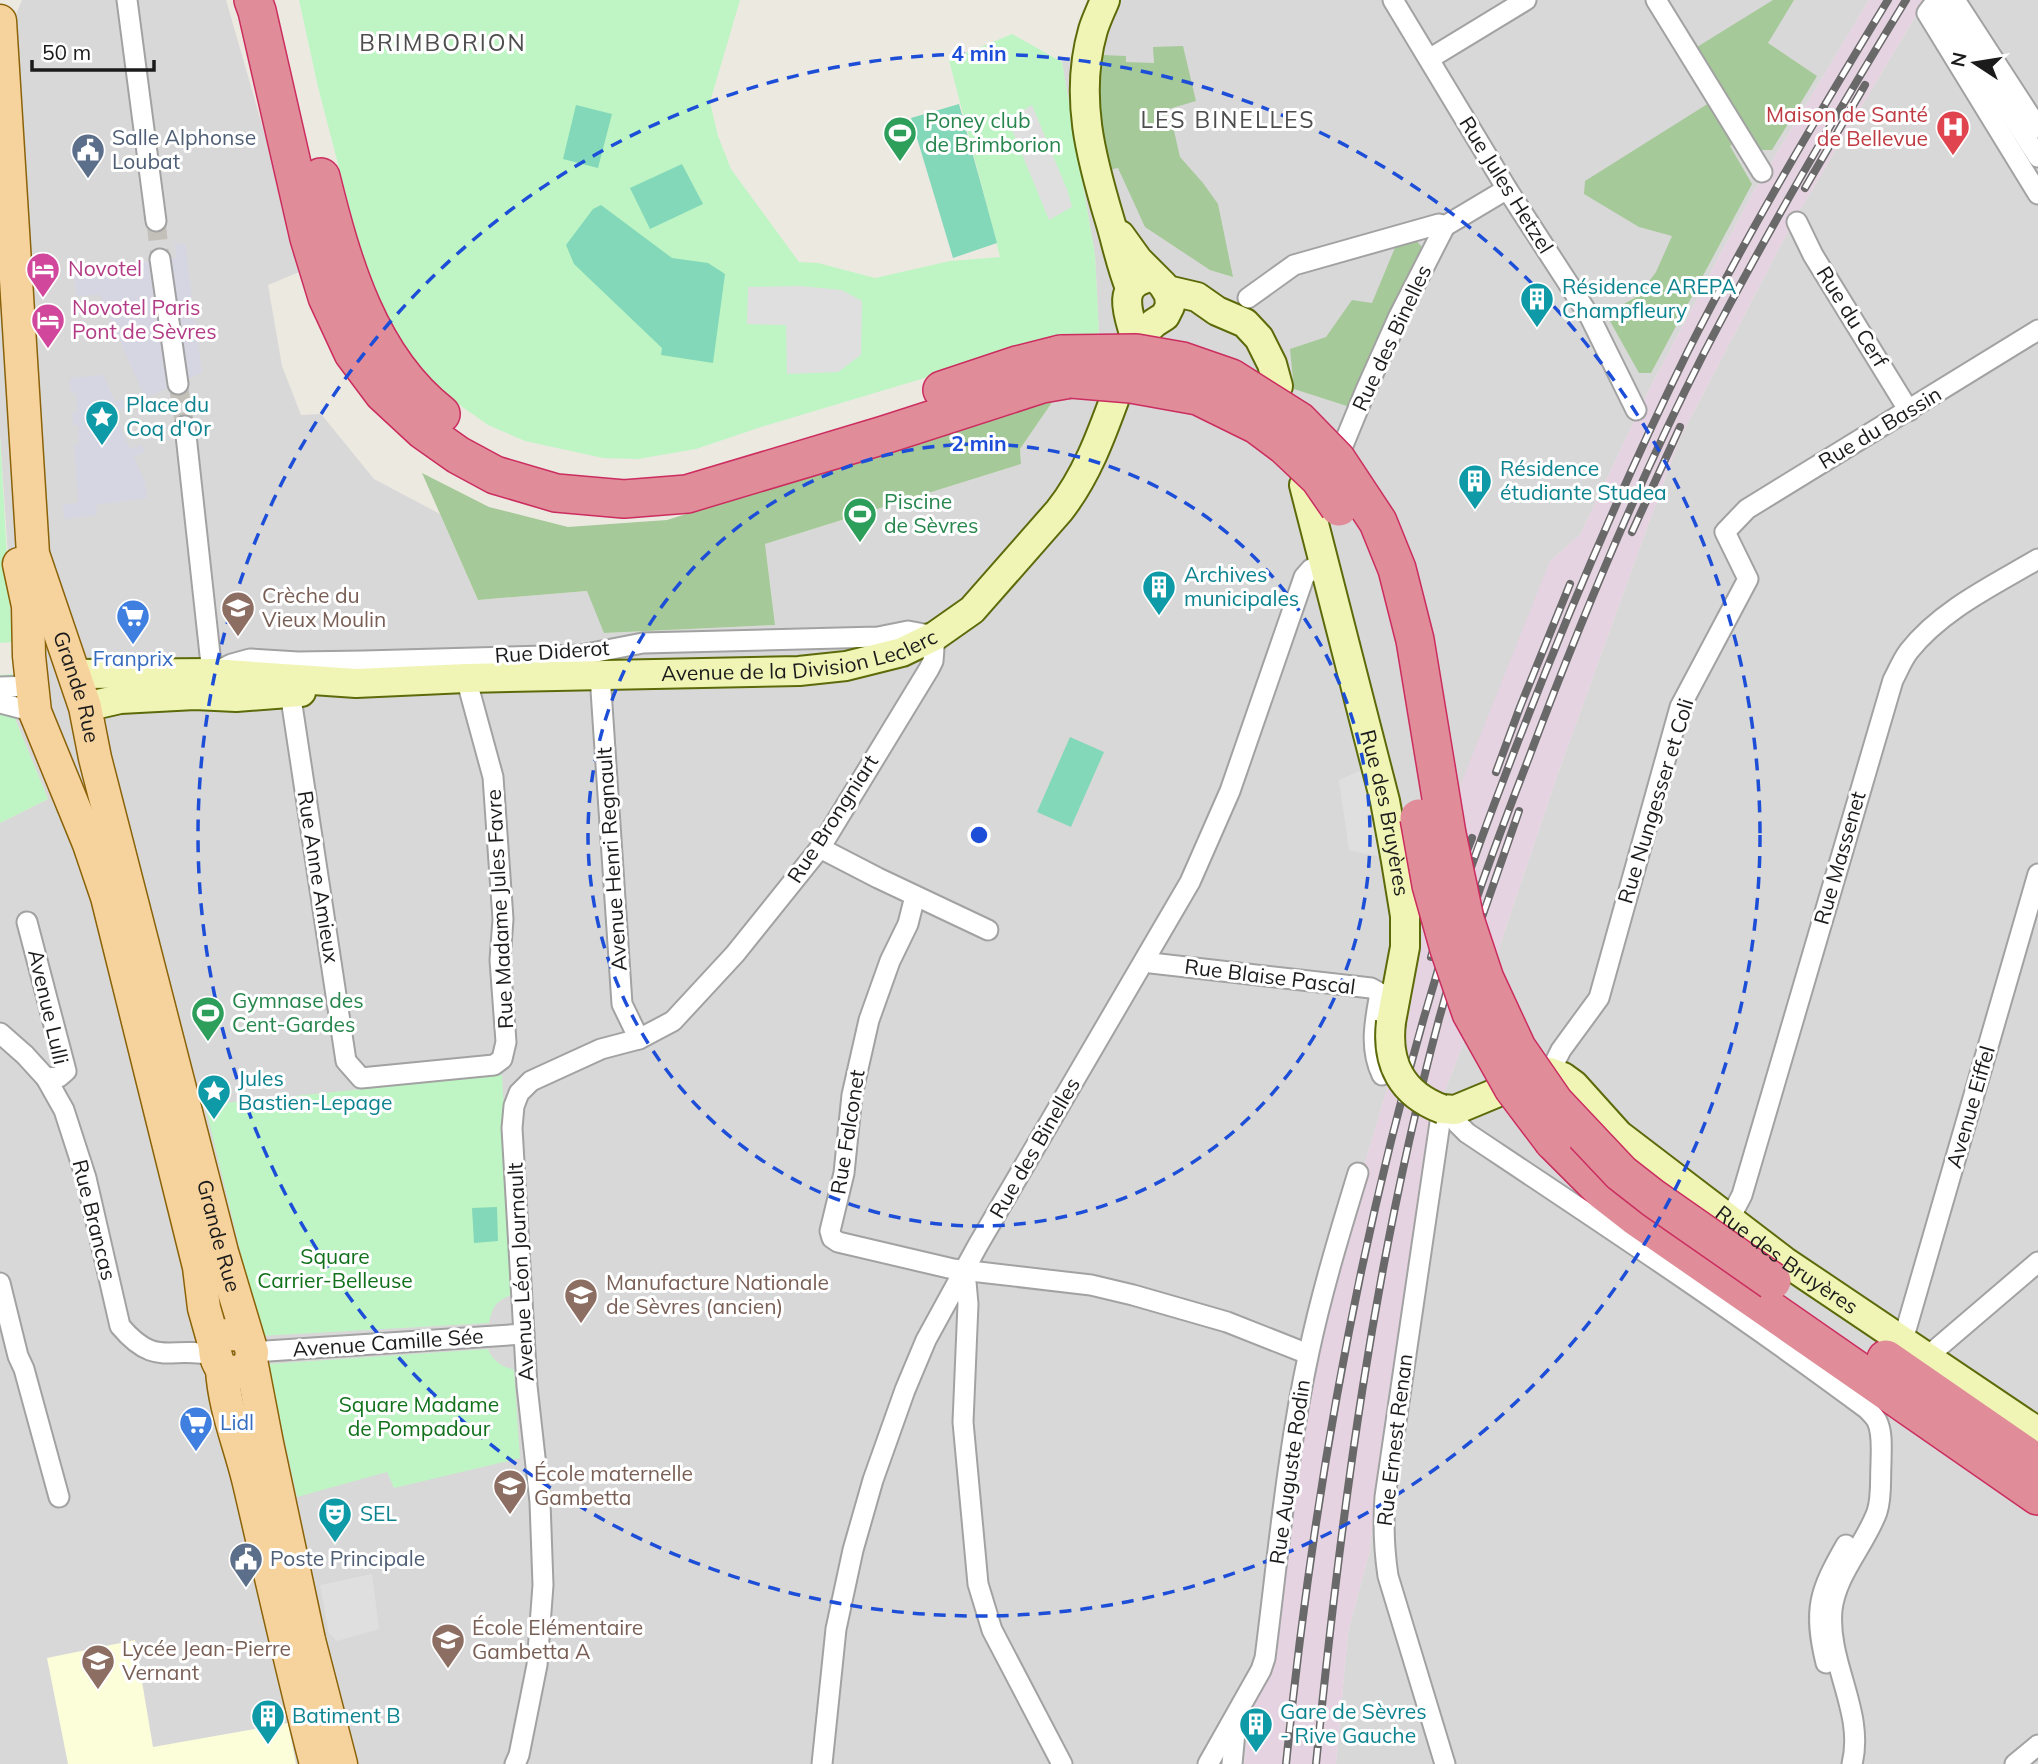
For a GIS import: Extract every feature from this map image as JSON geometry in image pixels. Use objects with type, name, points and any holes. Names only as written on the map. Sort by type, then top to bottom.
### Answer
[{"type":"highway","points":[[239,0],[265,47]]},
{"type":"highway","points":[[253,0],[309,238],[327,297],[353,353],[383,393],[424,431],[457,455],[495,475],[556,493],[624,499],[687,494],[1042,384],[1066,367]]},
{"type":"highway","points":[[275,0],[334,229],[354,288],[381,345],[406,379],[431,406],[472,438],[557,471],[620,476],[695,467],[864,416],[1017,365],[1066,367],[1131,384],[1198,397],[1257,425],[1285,446],[1318,478],[1355,531],[1374,578],[1392,643],[1431,885],[1448,949],[1471,1013],[1513,1088],[1553,1141],[1595,1183],[1636,1216],[1765,1291],[2038,1464]]},
{"type":"highway","points":[[1765,1291],[2038,1496]]},
{"type":"main road","name":"Grande Rue","points":[[8,0],[0,20],[33,554],[85,707],[94,753],[219,1239],[234,1353],[267,1443],[309,1640],[341,1764]]},
{"type":"main road","points":[[1105,0],[1093,29],[1085,70],[1085,124],[1092,162],[1122,267],[1150,302],[1193,316],[1217,311],[1245,323],[1259,338],[1272,363],[1278,386]]},
{"type":"main road","name":"Grande Rue","points":[[0,241],[18,562],[28,606],[34,699],[107,897],[196,1254],[205,1314],[234,1353]]},
{"type":"main road","name":"Avenue de la Division Leclerc","points":[[74,674],[203,684],[356,683],[799,671],[846,666],[902,652],[935,636],[972,610],[1071,496],[1086,471],[1116,395]]},
{"type":"main road","name":"Rue des Bruyères","points":[[1304,485],[1385,801],[1405,916],[1405,947],[1391,1022],[1390,1048],[1396,1069],[1416,1096],[1426,1103],[1449,1110]]},
{"type":"main road","points":[[74,674],[52,675],[34,699],[41,717],[62,721],[85,707]]},
{"type":"main road","name":"Avenue de la Division Leclerc","points":[[85,707],[203,684],[236,697],[288,695],[356,683]]},
{"type":"main road","name":"Rue des Bruyères","points":[[1550,1072],[1574,1085],[1619,1135],[1728,1220],[1784,1261],[2038,1432]]},
{"type":"main road","points":[[1449,1110],[1496,1093]]},
{"type":"main road","name":"Grande Rue","points":[[234,1353],[223,1390],[242,1456],[316,1764]]},
{"type":"street","points":[[127,0],[156,221]]},
{"type":"street","name":"Rue Jules Hetzel","points":[[1393,0],[1507,189],[1590,317],[1636,410]]},
{"type":"street","points":[[1429,59],[1526,0]]},
{"type":"street","points":[[1656,0],[1762,172]]},
{"type":"street","points":[[1941,5],[2038,128]]},
{"type":"street","points":[[1941,5],[2038,157]]},
{"type":"street","points":[[1941,5],[2038,194]]},
{"type":"street","points":[[1248,298],[1294,265],[1439,225],[1445,226],[1507,189]]},
{"type":"street","name":"Rue du Cerf","points":[[1797,222],[1813,255],[1909,411]]},
{"type":"street","name":"Rue des Binelles","points":[[1313,518],[1388,341],[1445,226]]},
{"type":"street","points":[[160,260],[178,384]]},
{"type":"street","name":"Rue du Bassin","points":[[1726,532],[1747,509],[2038,330]]},
{"type":"street","points":[[184,426],[203,684]]},
{"type":"street","name":"Rue Nungesser et Coli","points":[[1550,1072],[1562,1050],[1599,998],[1680,707],[1748,579],[1726,532]]},
{"type":"street","name":"Rue Massenet","points":[[1728,1220],[1742,1195],[1893,680],[1908,653],[1928,631],[1961,606],[2038,558]]},
{"type":"street","name":"Rue des Binelles","points":[[822,1764],[836,1629],[853,1550],[873,1480],[905,1390],[926,1340],[978,1245],[1190,882],[1230,791],[1304,577],[1311,569],[1324,562]]},
{"type":"street","name":"Rue Diderot","points":[[203,684],[232,664],[250,659],[324,661],[581,655],[643,643],[878,637],[908,631],[935,636]]},
{"type":"street","name":"Rue Brongniart","points":[[639,1039],[673,1021],[735,954],[820,848],[929,669],[933,661],[935,636]]},
{"type":"street","name":"Avenue Henri Regnault","points":[[600,675],[622,1004],[639,1039]]},
{"type":"street","name":"Rue Madame Jules Favre","points":[[346,1060],[360,1078],[494,1065],[502,1059],[506,1042],[500,960],[503,919],[493,777],[466,678]]},
{"type":"street","points":[[0,687],[34,699]]},
{"type":"street","name":"Rue Anne Amieux","points":[[288,695],[292,705],[346,1060]]},
{"type":"street","points":[[0,703],[34,699]]},
{"type":"street","points":[[820,848],[988,930]]},
{"type":"street","name":"Avenue Eiffel","points":[[1903,1340],[2038,874]]},
{"type":"street","name":"Rue Falconet","points":[[915,896],[908,924],[890,961],[869,1020],[852,1095],[844,1173],[830,1231],[832,1238],[838,1242],[965,1271]]},
{"type":"street","name":"Avenue Lulli","points":[[27,922],[66,1071],[59,1077],[46,1079]]},
{"type":"street","name":"Rue Blaise Pascal","points":[[1145,960],[1151,963],[1371,988],[1380,993],[1375,1025],[1376,1063],[1382,1075],[1396,1069]]},
{"type":"street","name":"Rue Brancas","points":[[0,1033],[25,1055],[46,1079],[64,1110],[86,1178],[120,1326],[133,1342],[148,1351],[171,1354],[234,1353]]},
{"type":"street","name":"Avenue Léon Journault","points":[[515,1764],[537,1665],[542,1585],[540,1502],[527,1386],[512,1128],[514,1106],[519,1093],[531,1082],[601,1049],[639,1039]]},
{"type":"street","name":"Rue des Bruyères","points":[[1449,1110],[1467,1133],[1558,1192],[1867,1409],[1878,1422],[1880,1476]]},
{"type":"street","name":"Rue Ernest Renan","points":[[1445,1764],[1388,1576],[1383,1519],[1392,1443],[1449,1110]]},
{"type":"street","name":"Rue Auguste Rodin","points":[[1208,1764],[1261,1670],[1265,1658],[1292,1444],[1308,1354],[1328,1272],[1358,1173]]},
{"type":"street","points":[[1928,1356],[2038,1262]]},
{"type":"street","points":[[1062,1764],[992,1630],[978,1584],[963,1422],[968,1304],[965,1271],[1091,1285],[1133,1295],[1227,1322],[1308,1354]]},
{"type":"street","points":[[0,1283],[59,1497]]},
{"type":"street","name":"Avenue Camille Sée","points":[[234,1353],[524,1334]]},
{"type":"street","points":[[1840,1764],[1845,1738],[1819,1633],[1819,1614],[1823,1590],[1831,1571],[1868,1504],[1880,1476]]},
{"type":"street","points":[[1852,1764],[1855,1729],[1836,1651],[1832,1608],[1850,1562],[1877,1512],[1881,1492],[1880,1476]]},
{"type":"street","points":[[1231,1764],[1235,1732],[1233,1722]]},
{"type":"street","points":[[2015,1764],[2038,1745]]},
{"type":"shaded area","points":[[22,0],[226,0],[304,270],[268,285],[282,366],[301,415],[321,414],[374,479],[440,514],[478,600],[588,591],[605,633],[775,625],[765,544],[1021,464],[1020,449],[1055,398],[1085,397],[1099,333],[1095,255],[1062,62],[1073,57],[1091,0],[1869,0],[1751,196],[1648,392],[1580,535],[1550,561],[1331,1278],[1252,1697],[1244,1764],[0,1764],[0,823],[48,799],[16,721],[13,674],[16,674],[0,436],[0,26],[12,24]]},
{"type":"shaded area","points":[[1773,0],[1794,0],[1768,43],[1817,76],[1772,150],[1760,150],[1697,47]]},
{"type":"shaded area","points":[[1869,0],[1925,0],[1794,220],[1679,440],[1557,776],[1494,963],[1430,1130],[1388,1397],[1369,1554],[1348,1632],[1336,1764],[1244,1764],[1252,1697],[1331,1278],[1386,1092],[1456,796],[1550,561],[1580,535],[1648,392],[1751,196]]},
{"type":"shaded area","points":[[1925,0],[2038,0],[2038,1764],[1336,1764],[1348,1632],[1369,1554],[1388,1397],[1430,1130],[1494,963],[1557,776],[1679,440],[1794,220]]},
{"type":"shaded area","points":[[1183,46],[1196,101],[1169,109],[1180,157],[1218,204],[1233,277],[1210,270],[1145,227],[1118,168],[1108,170],[1100,142],[1098,76],[1102,55],[1126,56],[1126,62],[1154,63],[1153,47]]},
{"type":"shaded area","points":[[1709,103],[1734,142],[1730,146],[1752,184],[1651,373],[1639,373],[1606,314],[1638,296],[1656,272],[1672,236],[1639,227],[1584,194],[1585,181]]},
{"type":"shaded area","points":[[1032,105],[1072,207],[1049,220],[1008,120]]},
{"type":"shaded area","points":[[1411,235],[1422,247],[1395,300],[1350,407],[1294,389],[1290,349],[1326,337],[1352,300],[1372,303],[1399,238]]},
{"type":"shaded area","points":[[185,243],[202,373],[145,398],[100,295],[76,296],[74,271],[176,258],[175,244]]},
{"type":"shaded area","points":[[800,286],[842,290],[862,301],[861,355],[838,372],[787,374],[786,325],[747,324],[748,287]]},
{"type":"shaded area","name":"Place du Coq d'Or","points":[[103,375],[115,401],[122,398],[125,407],[114,412],[130,449],[142,445],[145,452],[134,457],[145,482],[147,498],[96,505],[97,515],[64,519],[63,504],[78,503],[74,444],[79,444],[78,425],[73,425],[72,413],[77,412],[76,393],[71,393],[70,378]]},
{"type":"shaded area","points":[[1055,398],[1020,449],[1021,464],[765,544],[775,625],[604,633],[587,591],[478,600],[422,473],[489,507],[568,527],[667,520]]},
{"type":"shaded area","points":[[1364,769],[1381,857],[1349,850],[1339,780]]},
{"type":"shaded area","points":[[372,1574],[379,1629],[337,1641],[329,1634],[320,1585]]},
{"type":"shaded area","name":"Lycée Jean-Pierre Vernant","points":[[135,1640],[153,1747],[288,1723],[296,1764],[68,1764],[47,1658]]},
{"type":"green space","points":[[299,0],[740,0],[710,102],[718,136],[731,169],[799,262],[818,263],[875,278],[950,261],[1000,257],[949,60],[1012,34],[1062,62],[1095,255],[1099,333],[1038,344],[696,449],[638,459],[603,458],[525,441],[488,425],[447,396],[416,368],[375,306],[318,87]]},
{"type":"green space","points":[[959,104],[997,243],[953,258],[911,118]]},
{"type":"green space","points":[[576,105],[612,114],[598,168],[563,159]]},
{"type":"green space","points":[[682,164],[703,204],[650,229],[630,188]]},
{"type":"green space","points":[[601,205],[672,258],[708,263],[725,274],[713,363],[661,355],[662,348],[574,264],[566,245],[593,209]]},
{"type":"green space","points":[[0,436],[12,642],[0,643]]},
{"type":"green space","points":[[13,674],[16,721],[48,799],[0,823],[0,675]]},
{"type":"green space","points":[[1070,737],[1104,752],[1071,827],[1037,812]]},
{"type":"green space","name":"Square Carrier-Belleuse","points":[[502,1075],[514,1294],[497,1304],[489,1323],[261,1336],[205,1105]]},
{"type":"green space","points":[[497,1207],[498,1241],[474,1243],[472,1208]]},
{"type":"green space","name":"Square Madame de Pompadour","points":[[488,1349],[498,1363],[514,1370],[520,1458],[394,1488],[387,1472],[297,1497],[268,1364]]},
{"type":"tunnel","points":[[156,221],[160,259]]},
{"type":"tunnel","points":[[178,384],[185,426]]},
{"type":"railway","points":[[1286,1764],[1312,1548],[1348,1334],[1396,1121],[1424,1016],[1463,892],[1554,651],[1663,402],[1759,218],[1888,0]]},
{"type":"railway","points":[[1316,1764],[1349,1482],[1378,1296],[1416,1111],[1448,986],[1469,921],[1568,657],[1656,452],[1752,263],[1906,0]]},
{"type":"railway","points":[[1805,188],[1865,85]]},
{"type":"railway","points":[[1632,532],[1680,427]]},
{"type":"railway","points":[[1496,772],[1570,584]]},
{"type":"railway","points":[[1473,943],[1519,811]]},
{"type":"railway","points":[[1431,957],[1447,902],[1472,838]]},
{"type":"place","name":"Maison de Santé de Bellevue","points":[[1953,157]]},
{"type":"place","name":"Poney club de Brimborion","points":[[900,163]]},
{"type":"place","name":"Salle Alphonse Loubat","points":[[88,180]]},
{"type":"place","name":"Novotel","points":[[43,299]]},
{"type":"place","name":"Résidence AREPA Champfleury","points":[[1537,329]]},
{"type":"place","name":"Novotel Paris Pont de Sèvres","points":[[48,350]]},
{"type":"place","name":"Place du Coq d'Or","points":[[102,447]]},
{"type":"place","name":"Résidence étudiante Studea","points":[[1475,511]]},
{"type":"place","name":"Piscine de Sèvres","points":[[860,544]]},
{"type":"place","name":"Archives municipales","points":[[1159,617]]},
{"type":"place","name":"Crèche du Vieux Moulin","points":[[238,638]]},
{"type":"place","name":"Franprix","points":[[133,646]]},
{"type":"place","name":"Gymnase des Cent-Gardes","points":[[208,1043]]},
{"type":"place","name":"Jules Bastien-Lepage","points":[[214,1121]]},
{"type":"place","name":"Manufacture Nationale de Sèvres (ancien)","points":[[581,1325]]},
{"type":"place","name":"Lidl","points":[[196,1453]]},
{"type":"place","name":"École maternelle Gambetta","points":[[510,1516]]},
{"type":"place","name":"SEL","points":[[335,1544]]},
{"type":"place","name":"Poste Principale","points":[[246,1589]]},
{"type":"place","name":"École Elémentaire Gambetta A","points":[[448,1670]]},
{"type":"place","name":"Lycée Jean-Pierre Vernant","points":[[98,1691]]},
{"type":"place","name":"Batiment B","points":[[268,1746]]},
{"type":"place","name":"Gare de Sèvres - Rive Gauche","points":[[1256,1754]]},
{"type":"district","name":"BRIMBORION","points":[[443,43]]},
{"type":"district","name":"LES BINELLES","points":[[1228,120]]}]
